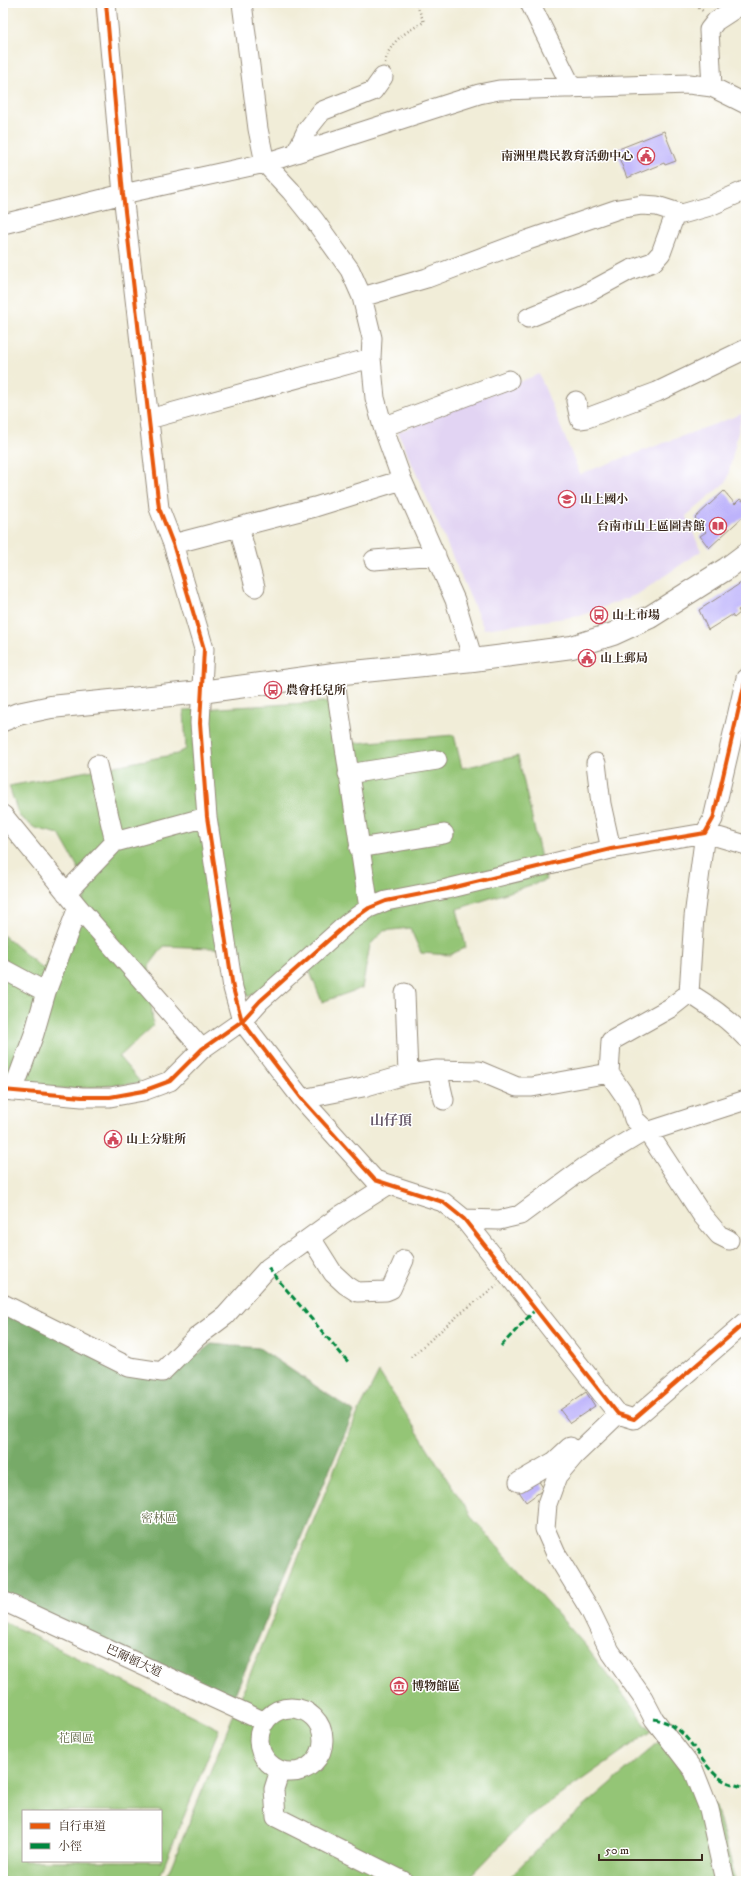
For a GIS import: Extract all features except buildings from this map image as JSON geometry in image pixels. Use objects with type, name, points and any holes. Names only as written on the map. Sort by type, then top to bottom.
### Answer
[{"type":"main road","points":[[3,720],[18,714],[51,707],[201,692],[334,674],[473,660],[572,647],[628,628],[674,602],[726,569],[746,554]]},
{"type":"street","points":[[106,3],[123,194],[159,508],[173,544],[204,649],[200,723],[207,817],[233,988],[242,1022],[302,1099],[375,1180],[443,1202],[464,1219],[495,1257],[508,1277],[618,1414],[634,1419],[746,1322]]},
{"type":"street","points":[[242,3],[258,129],[265,163],[291,191],[350,270],[362,297],[372,338],[371,358],[375,398],[383,427],[402,480],[455,600],[473,660]]},
{"type":"street","points":[[530,3],[572,88]]},
{"type":"street","points":[[712,87],[709,30],[716,21],[742,4]]},
{"type":"street","points":[[296,153],[307,130],[322,111],[372,91],[383,77]]},
{"type":"street","points":[[3,224],[123,194],[265,163],[479,94],[499,90],[689,84],[712,87],[746,104]]},
{"type":"street","points":[[362,297],[427,278],[528,240],[618,209],[642,205],[657,206],[682,214],[702,209],[746,190]]},
{"type":"street","points":[[528,318],[582,296],[630,270],[652,262],[661,253],[676,212]]},
{"type":"street","points":[[576,401],[580,419],[587,418],[657,392],[746,349]]},
{"type":"street","points":[[149,419],[371,358]]},
{"type":"street","points":[[383,427],[509,380]]},
{"type":"street","points":[[173,544],[315,507],[402,480]]},
{"type":"street","points":[[239,527],[255,587]]},
{"type":"street","points":[[374,560],[436,555]]},
{"type":"street","points":[[334,674],[369,908]]},
{"type":"street","points":[[729,1240],[720,1235],[702,1215],[647,1131],[634,1119],[629,1102],[609,1072],[611,1041],[670,1008],[689,993],[694,916],[705,833],[713,819],[746,678]]},
{"type":"street","points":[[348,774],[437,760]]},
{"type":"street","points":[[596,763],[601,804],[611,849]]},
{"type":"street","points":[[97,765],[116,842]]},
{"type":"street","points":[[3,815],[72,900],[202,1049]]},
{"type":"street","points":[[207,817],[116,842],[72,900],[34,1034],[8,1091],[82,1097],[110,1097],[143,1091],[170,1081],[202,1049],[242,1022],[260,1001],[349,922],[369,908],[386,901],[447,889],[611,849],[705,833],[746,845]]},
{"type":"street","points":[[359,848],[444,834]]},
{"type":"street","points":[[3,968],[46,992]]},
{"type":"street","points":[[405,993],[408,1074]]},
{"type":"street","points":[[689,993],[711,1006],[735,1026],[746,1038]]},
{"type":"street","points":[[302,1099],[363,1087],[408,1074],[437,1070],[479,1070],[517,1087],[532,1087],[609,1072]]},
{"type":"street","points":[[437,1070],[444,1100]]},
{"type":"street","points":[[464,1219],[498,1220],[520,1215],[585,1167],[647,1131],[744,1107]]},
{"type":"street","points":[[3,1304],[129,1367],[162,1372],[197,1337],[225,1316],[268,1268],[341,1215],[388,1185]]},
{"type":"street","points":[[311,1238],[333,1273],[346,1285],[357,1292],[386,1290],[391,1288],[404,1260]]},
{"type":"street","points":[[519,1482],[555,1460],[598,1422],[618,1414]]},
{"type":"street","points":[[618,1414],[574,1456],[557,1476],[547,1504],[545,1529],[556,1554],[590,1610],[610,1651],[643,1698],[654,1719],[694,1771],[709,1809],[725,1881]]},
{"type":"street","name":"巴爾頓大道","points":[[3,1601],[265,1722]]},
{"type":"street","points":[[294,1709],[302,1710],[316,1720],[322,1735],[321,1752],[311,1765],[296,1772],[280,1770],[266,1761],[260,1746],[259,1737],[265,1722],[278,1711],[294,1709]]},
{"type":"street","points":[[280,1770],[274,1789],[276,1818],[403,1881]]},
{"type":"path","points":[[383,77],[387,52],[401,35],[424,22],[416,3]]},
{"type":"path","points":[[411,1357],[462,1312],[508,1277]]},
{"type":"shaded area","name":"山上國小","points":[[539,374],[580,474],[742,414],[727,481],[686,516],[701,551],[638,594],[580,616],[484,629],[398,432]]},
{"type":"green space","points":[[340,701],[344,744],[454,735],[462,768],[518,756],[546,880],[457,909],[466,947],[450,955],[421,953],[410,928],[383,931],[370,945],[362,988],[322,1002],[308,967],[248,997],[235,949],[164,946],[149,966],[153,1026],[119,1057],[141,1083],[71,1089],[3,1084],[3,935],[43,969],[90,889],[59,834],[35,828],[19,816],[9,786],[177,754],[186,749],[184,710]]},
{"type":"green space","name":"密林區","points":[[3,1309],[166,1380],[211,1344],[259,1348],[354,1412],[229,1708],[3,1593]]},
{"type":"green space","points":[[379,1372],[473,1519],[584,1644],[651,1731],[526,1819],[472,1875],[469,1881],[165,1881],[357,1415]]},
{"type":"green space","name":"花園區","points":[[3,1621],[219,1729],[158,1881],[3,1881]]},
{"type":"green space","points":[[660,1741],[716,1807],[736,1881],[506,1881],[550,1836]]},
{"type":"marked path","points":[[268,1268],[349,1363]]},
{"type":"marked path","points":[[501,1346],[535,1310]]},
{"type":"marked path","points":[[654,1719],[666,1722],[683,1734],[717,1776],[731,1784],[746,1788]]},
{"type":"cycle path","points":[[106,3],[123,194],[159,508],[173,544],[204,649],[200,723],[207,817],[233,988],[242,1021],[302,1099],[375,1180],[443,1202],[464,1219],[618,1414],[634,1419],[746,1322]]},
{"type":"cycle path","points":[[3,1090],[82,1097],[110,1097],[143,1091],[170,1081],[202,1049],[242,1021],[260,1001],[349,922],[369,908],[386,901],[447,889],[611,849],[705,833],[713,819],[746,678]]},
{"type":"place","name":"南洲里農民教育活動中心","points":[[646,156]]},
{"type":"place","name":"山上國小","points":[[567,499]]},
{"type":"place","name":"台南市山上區圖書館","points":[[718,526]]},
{"type":"place","name":"山上市場","points":[[599,615]]},
{"type":"place","name":"山上郵局","points":[[587,658]]},
{"type":"place","name":"農會托兒所","points":[[273,690]]},
{"type":"place","name":"山上分駐所","points":[[113,1139]]},
{"type":"place","name":"博物館區","points":[[399,1686]]},
{"type":"district","name":"山仔頂","points":[[391,1121]]}]
